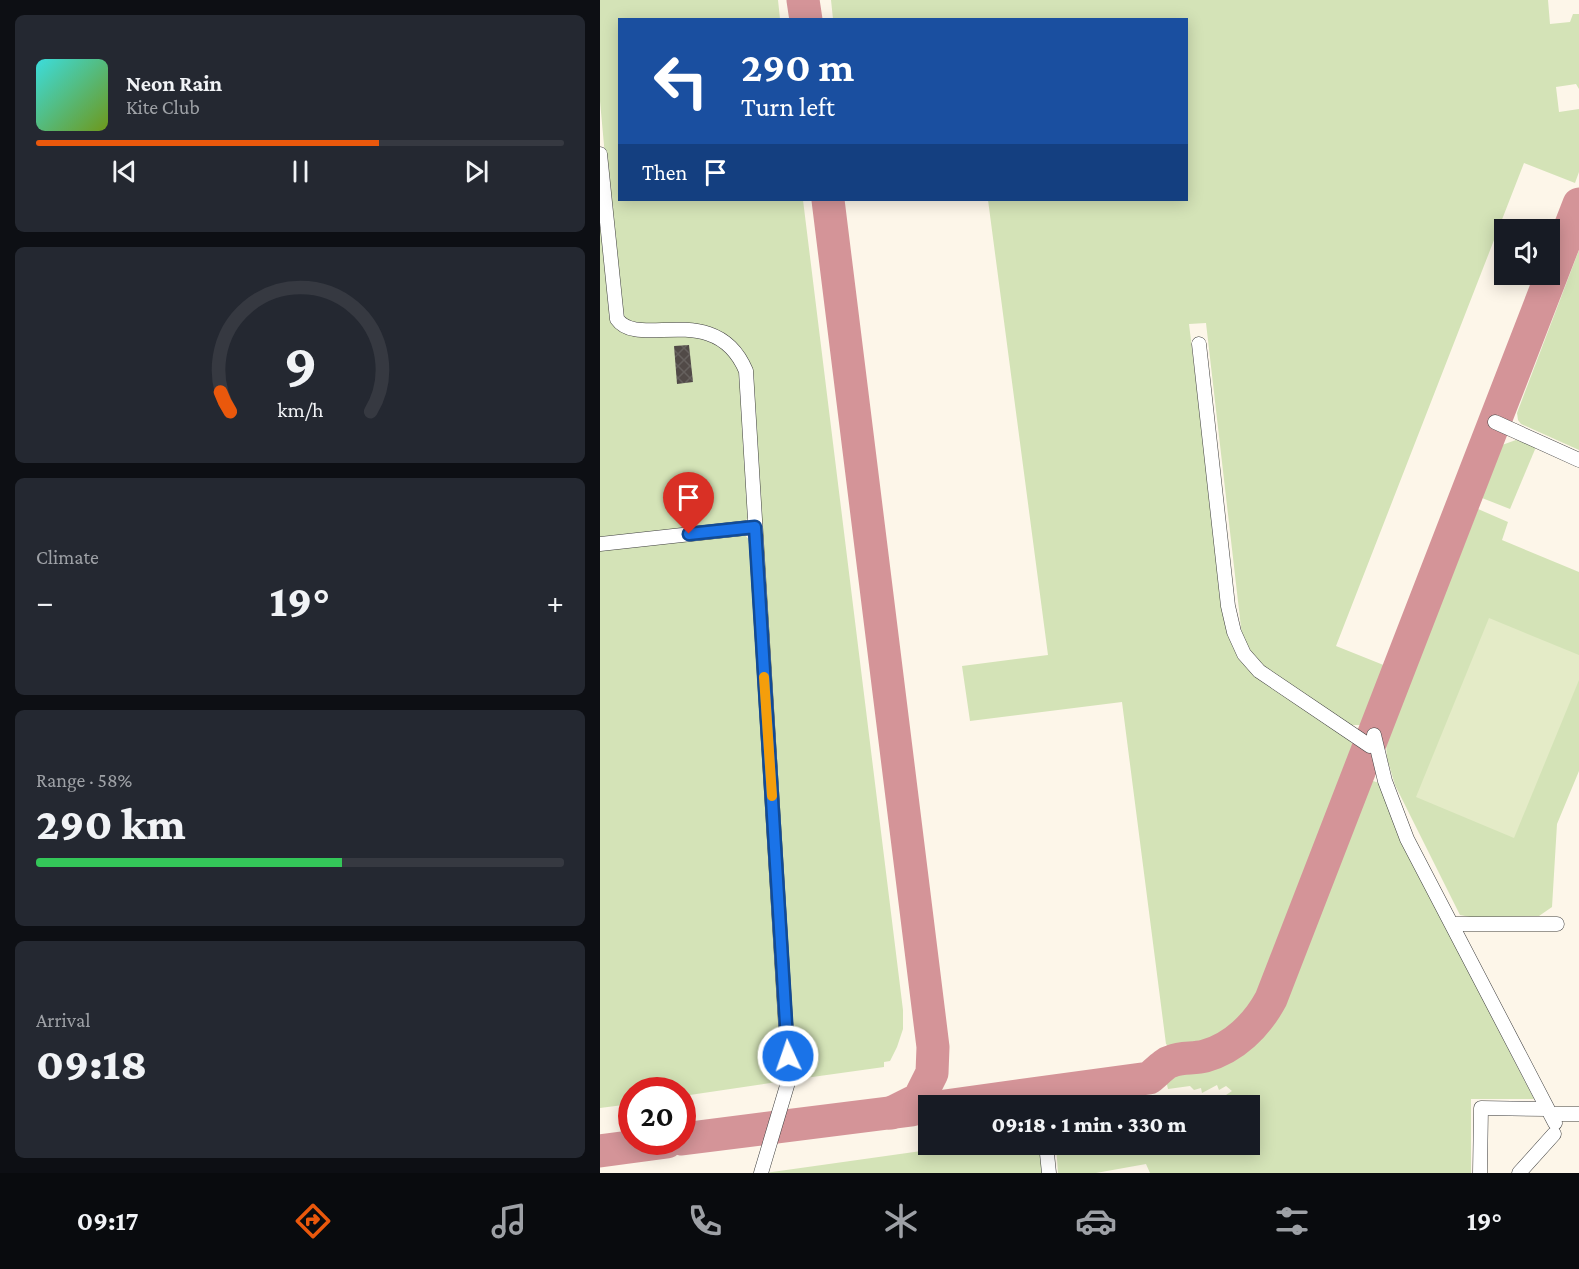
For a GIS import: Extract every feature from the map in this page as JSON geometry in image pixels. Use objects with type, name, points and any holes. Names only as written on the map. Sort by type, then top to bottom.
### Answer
[{"type":"lane","points":[[600,154],[615,313],[621,324],[633,329],[694,330],[709,333],[732,347],[746,370],[789,1079],[761,1173]]},
{"type":"lane","points":[[1199,344],[1228,606],[1234,632],[1244,654],[1259,671],[1372,741],[1407,839],[1553,1120]]},
{"type":"lane","points":[[1494,422],[1579,460]]},
{"type":"lane","points":[[600,544],[755,527]]},
{"type":"lane","points":[[1453,924],[1557,924]]},
{"type":"lane","points":[[1480,1173],[1481,1108],[1553,1120],[1579,1114]]},
{"type":"lane","points":[[1518,1173],[1553,1120]]},
{"type":"lane","points":[[1047,1155],[1048,1173]]},
{"type":"green space","points":[[600,0],[778,0],[780,18],[618,18],[618,201],[803,201],[903,1010],[903,1029],[897,1047],[890,1061],[884,1062],[884,1067],[798,1079],[794,1077],[750,371],[746,357],[737,346],[628,323],[619,310],[600,101]]},
{"type":"green space","points":[[831,0],[1548,0],[1550,24],[1570,22],[1573,14],[1579,14],[1579,89],[1576,84],[1556,87],[1559,112],[1579,109],[1579,172],[1575,183],[1524,163],[1502,219],[1494,219],[1494,240],[1336,646],[1386,666],[1364,725],[1349,725],[1263,667],[1253,657],[1242,636],[1206,323],[1189,324],[1226,628],[1231,642],[1255,676],[1348,739],[1355,747],[1312,857],[1319,861],[1267,994],[1245,1025],[1228,1039],[1207,1050],[1185,1053],[1166,1044],[1122,702],[970,721],[962,666],[1048,655],[988,201],[1188,201],[1188,18],[833,18]]},
{"type":"green space","points":[[600,202],[613,319],[712,339],[741,365],[749,516],[744,523],[600,540]]},
{"type":"green space","points":[[1579,250],[1579,450],[1521,424],[1517,413]]},
{"type":"green space","points":[[1516,440],[1536,447],[1510,509],[1482,498],[1502,445]]},
{"type":"green space","points":[[1478,509],[1508,522],[1502,540],[1579,572],[1579,771],[1557,824],[1552,907],[1539,916],[1470,917],[1460,915],[1395,785],[1387,758],[1386,744]]},
{"type":"green space","points":[[742,533],[750,540],[784,1081],[696,1094],[696,1077],[618,1077],[618,1106],[600,1108],[600,548]]},
{"type":"green space","points":[[1489,618],[1579,655],[1579,680],[1514,838],[1416,797]]},
{"type":"green space","points":[[1369,782],[1379,783],[1438,912],[1534,1099],[1471,1099],[1471,1173],[1150,1173],[1146,1164],[1096,1173],[1058,1173],[1057,1155],[1260,1155],[1260,1095],[1226,1095],[1232,1091],[1226,1086],[1219,1090],[1217,1085],[1202,1093],[1201,1088],[1194,1090],[1190,1086],[1168,1089],[1167,1073],[1176,1066],[1205,1062],[1227,1053],[1255,1031],[1276,1003],[1330,864],[1337,866]]},
{"type":"green space","points":[[918,1151],[918,1155],[1040,1155],[1043,1173],[765,1173]]},
{"type":"building","points":[[689,345],[693,382],[677,384],[674,346]]},
{"type":"taxiway","points":[[803,0],[806,18]]},
{"type":"taxiway","points":[[828,201],[933,1047],[932,1073],[919,1099],[891,1113]]},
{"type":"taxiway","points":[[1025,1095],[1149,1078],[1169,1062],[1205,1056],[1226,1047],[1244,1034],[1265,1009],[1271,999],[1579,204]]},
{"type":"taxiway","points":[[696,1137],[912,1110]]},
{"type":"taxiway","points":[[600,1151],[618,1149]]},
{"type":"slow traffic","points":[[764,677],[772,796]]},
{"type":"route","points":[[689,534],[755,527],[788,1056]]}]
